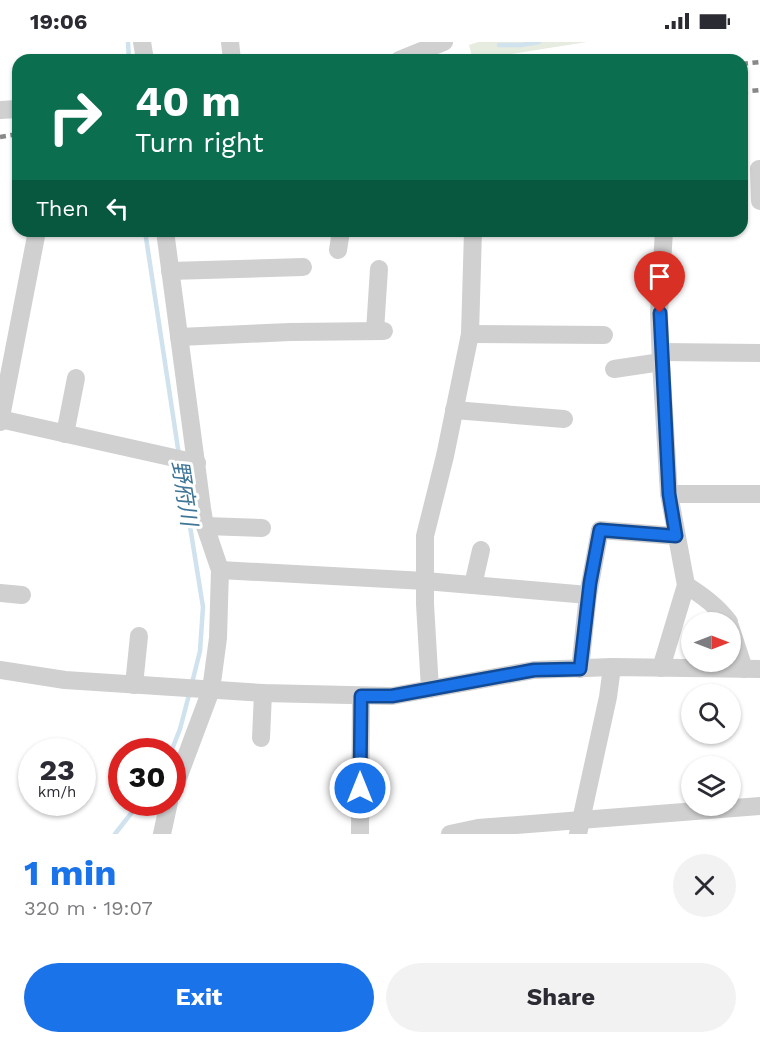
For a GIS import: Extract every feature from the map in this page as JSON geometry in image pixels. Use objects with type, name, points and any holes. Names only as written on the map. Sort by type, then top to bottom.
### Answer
[{"type":"street","points":[[414,54],[444,42]]},
{"type":"street","points":[[759,169],[760,201]]},
{"type":"street","points":[[36,237],[0,420],[195,463]]},
{"type":"street","points":[[166,237],[195,463],[206,526],[220,570],[218,638],[207,690],[186,752]]},
{"type":"street","points":[[338,250],[339,237]]},
{"type":"street","points":[[430,689],[425,536],[470,333],[473,237]]},
{"type":"street","points":[[661,668],[686,585],[669,494],[660,313],[664,237]]},
{"type":"street","points":[[170,271],[303,267]]},
{"type":"street","points":[[179,337],[380,331],[379,269]]},
{"type":"street","points":[[470,333],[604,335]]},
{"type":"street","points":[[614,369],[661,357],[760,353]]},
{"type":"street","points":[[65,434],[76,378]]},
{"type":"street","points":[[454,410],[564,419]]},
{"type":"street","points":[[669,494],[760,494]]},
{"type":"street","points":[[206,526],[261,528]]},
{"type":"street","points":[[580,669],[588,595],[600,530],[676,536]]},
{"type":"street","points":[[473,585],[481,550]]},
{"type":"street","points":[[220,570],[336,569],[425,581],[588,595]]},
{"type":"street","points":[[686,585],[722,612]]},
{"type":"street","points":[[0,593],[22,595]]},
{"type":"street","points":[[134,685],[139,636]]},
{"type":"street","points":[[0,670],[65,680],[207,690],[392,696],[534,670],[612,667],[752,669],[741,646]]},
{"type":"street","points":[[579,827],[608,697],[612,667]]},
{"type":"street","points":[[261,738],[263,693]]},
{"type":"street","points":[[360,834],[361,696]]},
{"type":"street","points":[[450,834],[478,828],[579,827],[666,812],[760,806]]},
{"type":"street","points":[[162,834],[166,816]]},
{"type":"shaded area","points":[[478,42],[587,42],[511,54],[471,54],[469,45]]},
{"type":"waterway","name":"野府川","points":[[128,42],[129,54]]},
{"type":"waterway","points":[[499,45],[539,42]]},
{"type":"waterway","name":"野府川","points":[[146,237],[179,455]]},
{"type":"waterway","name":"野府川","points":[[180,464],[203,607],[200,651],[192,683]]},
{"type":"waterway","name":"野府川","points":[[176,738],[190,691]]},
{"type":"waterway","name":"野府川","points":[[115,834],[129,816]]},
{"type":"railway","points":[[748,63],[760,62]]},
{"type":"railway","points":[[748,91],[760,90]]},
{"type":"railway","points":[[0,137],[12,135]]},
{"type":"route","points":[[360,788],[361,696],[392,696],[534,670],[580,669],[590,583],[600,530],[676,536],[669,494],[660,313]]}]
